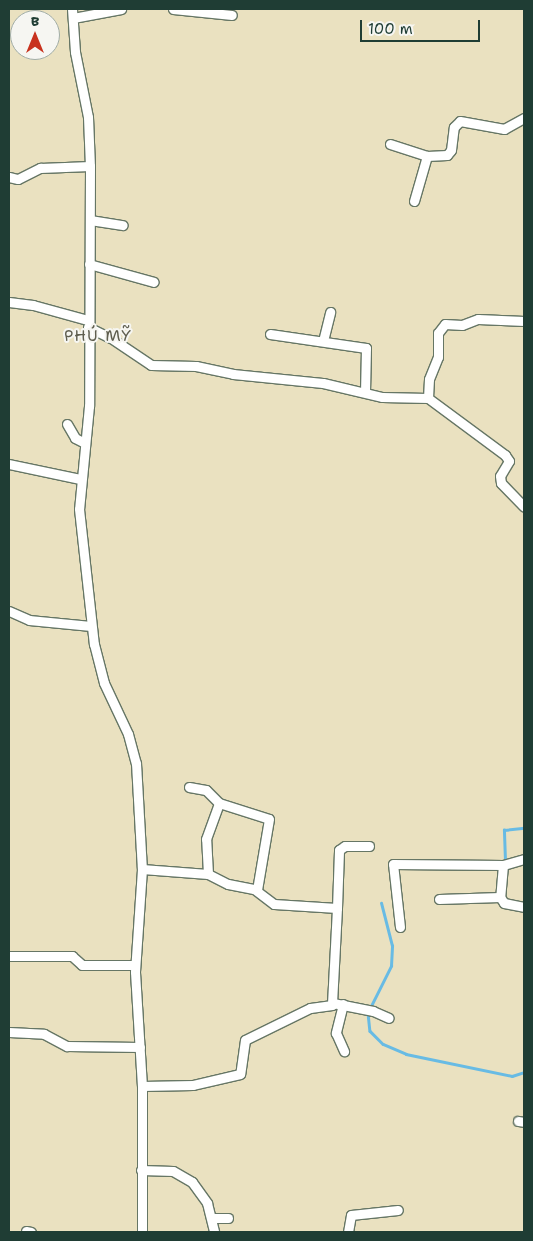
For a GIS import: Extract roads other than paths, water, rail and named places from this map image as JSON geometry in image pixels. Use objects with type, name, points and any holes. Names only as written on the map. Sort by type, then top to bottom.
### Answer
[{"type":"street","points":[[121,9],[72,14],[88,117],[90,166],[89,406],[80,479],[79,509],[91,626],[104,683],[136,757],[142,868],[135,965],[142,1086],[142,1232]]},
{"type":"street","points":[[173,9],[232,15]]},
{"type":"street","points":[[390,144],[427,156],[449,153],[454,127],[460,121],[504,129],[524,118]]},
{"type":"street","points":[[414,201],[427,156]]},
{"type":"street","points":[[9,177],[18,179],[40,168],[90,166]]},
{"type":"street","points":[[90,220],[123,225]]},
{"type":"street","points":[[89,264],[154,282]]},
{"type":"street","points":[[9,302],[34,305],[88,324],[151,365],[192,365],[233,374],[323,384],[382,397],[428,398],[506,455],[509,461],[500,476],[501,483],[524,507]]},
{"type":"street","points":[[324,341],[330,312]]},
{"type":"street","points":[[428,398],[429,379],[438,357],[438,333],[445,324],[462,325],[478,319],[524,321]]},
{"type":"street","points":[[270,334],[366,348],[365,392]]},
{"type":"street","points":[[67,424],[75,438],[85,443]]},
{"type":"street","points":[[9,464],[80,479]]},
{"type":"street","points":[[9,610],[29,620],[91,626]]},
{"type":"street","points":[[189,787],[206,790],[219,803],[269,819],[257,890]]},
{"type":"street","points":[[208,874],[206,839],[219,803]]},
{"type":"street","points":[[333,1003],[339,850],[346,846],[369,846]]},
{"type":"street","points":[[400,926],[393,864],[503,865],[524,859]]},
{"type":"street","points":[[503,865],[500,897],[504,903],[524,907]]},
{"type":"street","points":[[142,868],[208,874],[228,884],[257,890],[274,904],[337,908]]},
{"type":"street","points":[[439,899],[500,897]]},
{"type":"street","points":[[9,956],[72,956],[82,965],[135,965]]},
{"type":"street","points":[[142,1086],[193,1085],[240,1074],[245,1040],[310,1008],[333,1003],[343,1004],[388,1018]]},
{"type":"street","points":[[343,1004],[336,1033],[344,1051]]},
{"type":"street","points":[[9,1032],[44,1034],[68,1046],[140,1047]]},
{"type":"street","points":[[141,1170],[172,1171],[192,1182],[206,1203],[212,1218],[214,1232]]},
{"type":"street","points":[[348,1232],[351,1215],[398,1210]]},
{"type":"street","points":[[212,1218],[228,1218]]},
{"type":"waterway","points":[[505,861],[504,830],[524,828]]},
{"type":"waterway","points":[[370,1008],[391,966],[392,946],[381,903]]},
{"type":"waterway","points":[[368,1013],[370,1031],[383,1044],[406,1054],[512,1076],[524,1072]]},
{"type":"district","name":"PHÚ MỸ","points":[[98,336]]}]
